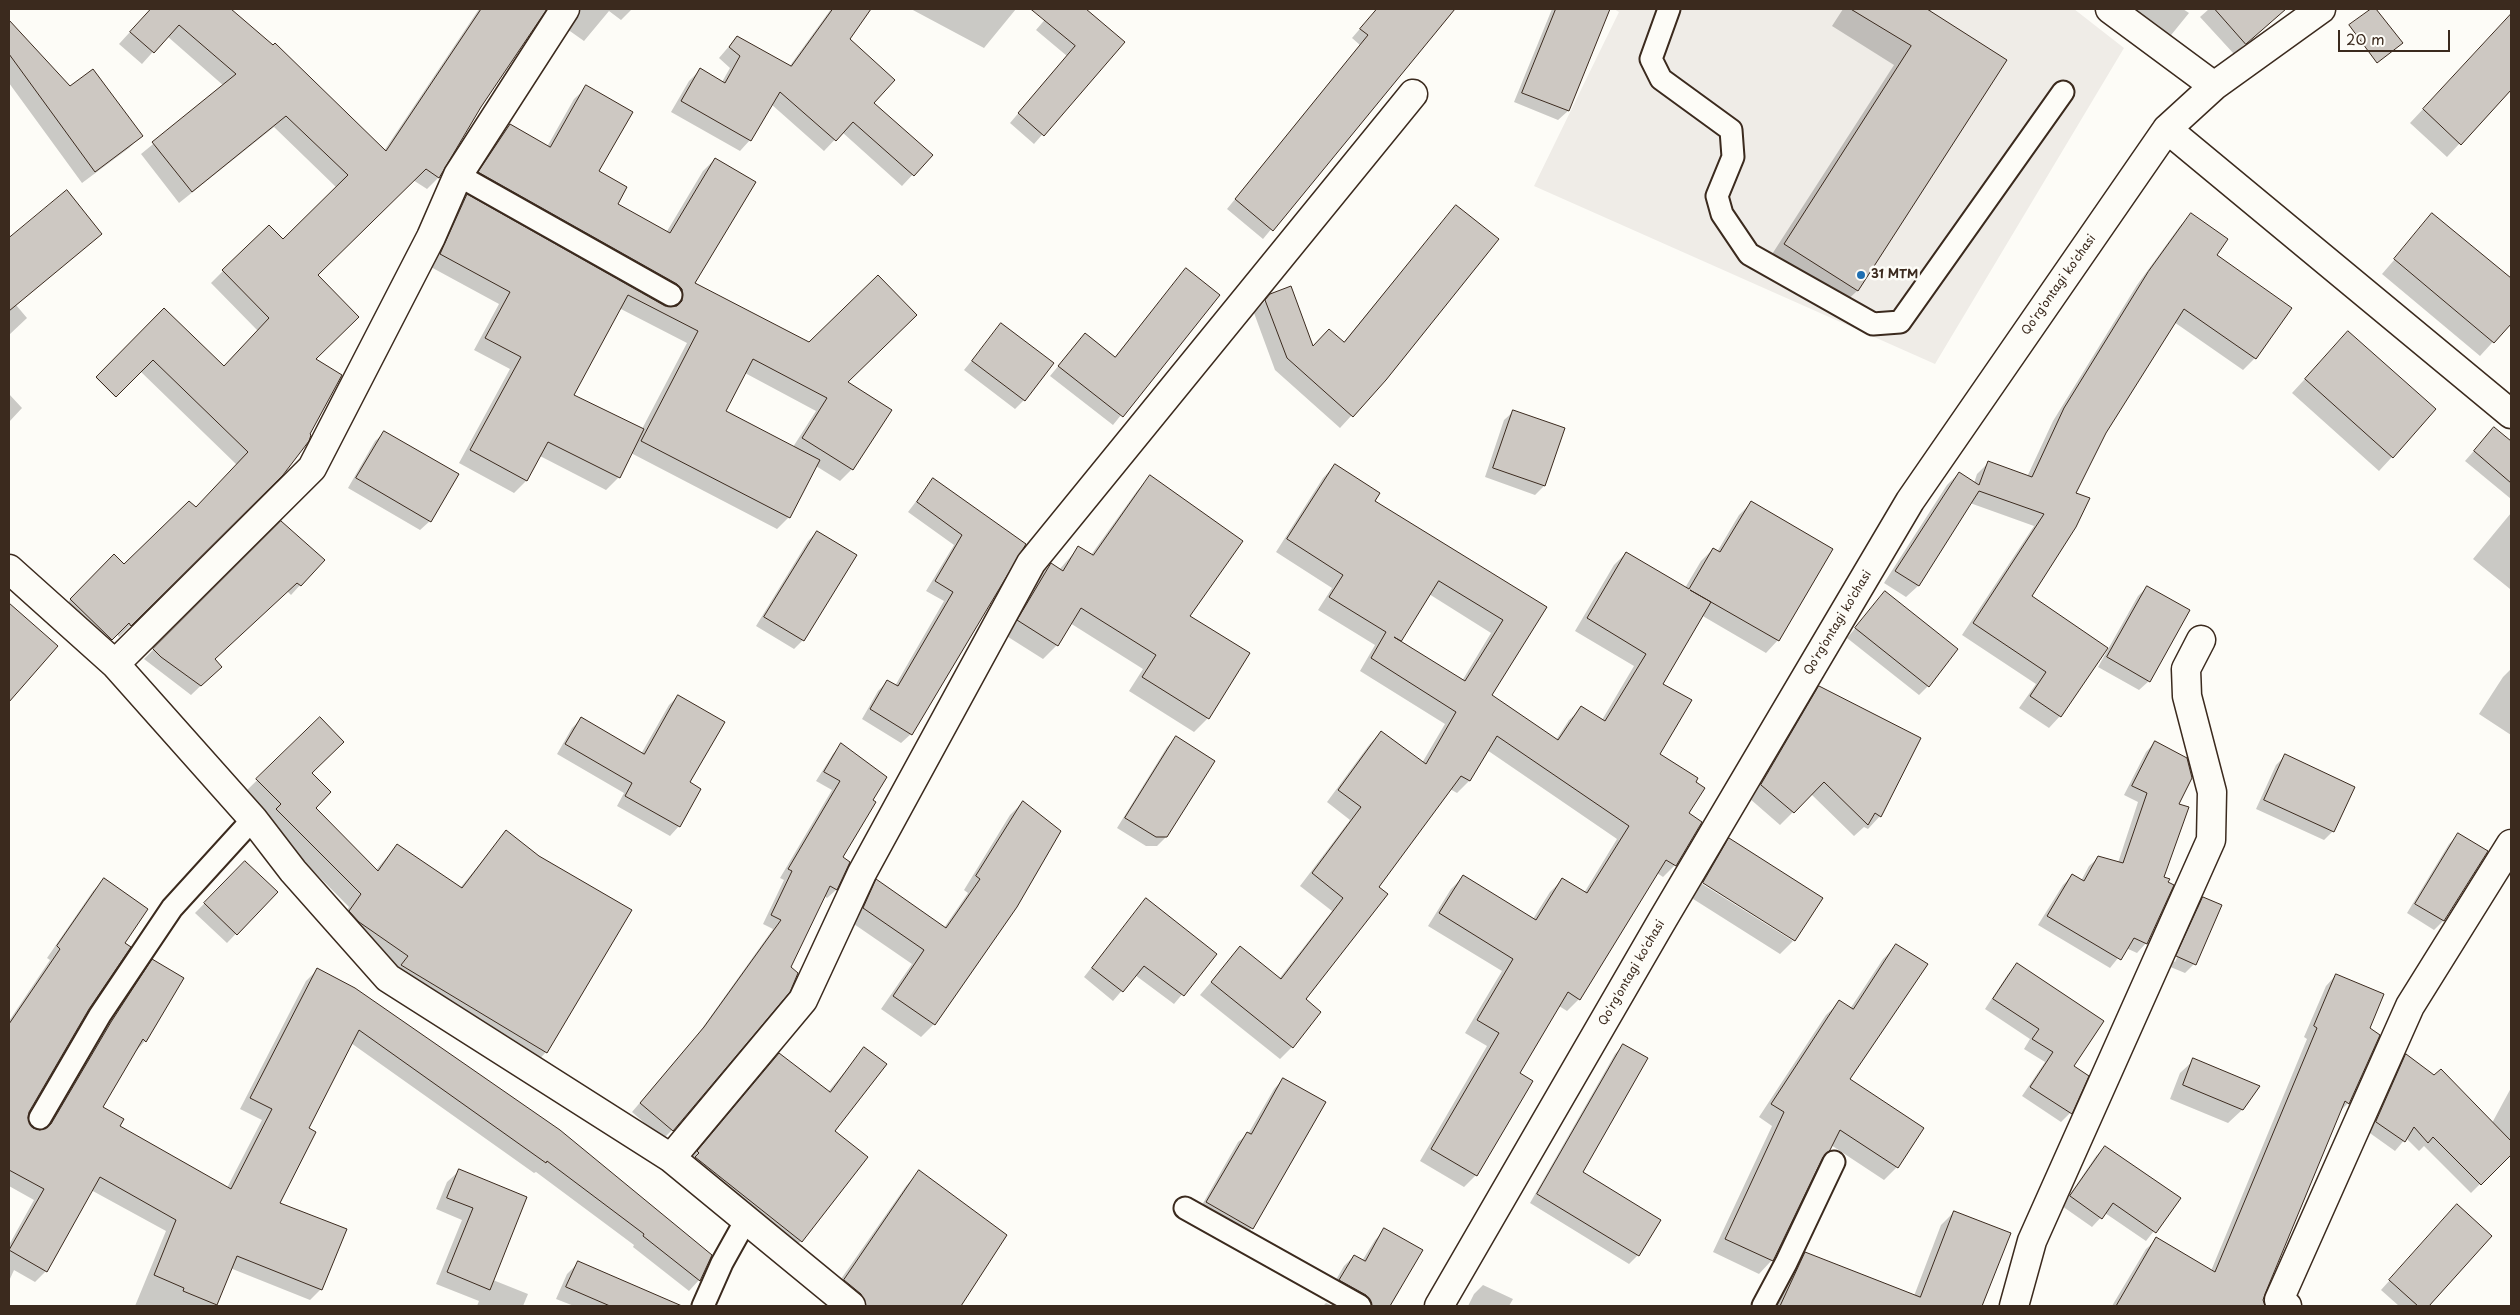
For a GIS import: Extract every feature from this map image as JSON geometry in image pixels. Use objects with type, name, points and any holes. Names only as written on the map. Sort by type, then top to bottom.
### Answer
[{"type":"street","points":[[115,664],[312,468],[432,236],[458,175],[565,9]]},
{"type":"street","points":[[2110,9],[2214,86]]},
{"type":"street","name":"Qo'rg'ontagi ko'chasi","points":[[1439,1306],[1668,911],[1910,501],[2167,129],[2214,86],[2322,9]]},
{"type":"street","points":[[671,1158],[803,1000],[862,873],[1031,563],[1413,94]]},
{"type":"street","points":[[2167,129],[2511,414]]},
{"type":"street","points":[[9,569],[115,664],[254,819],[293,871],[388,978],[671,1158],[851,1306]]},
{"type":"street","points":[[2014,1306],[2032,1242],[2211,840],[2212,792],[2187,696],[2186,669],[2201,640]]},
{"type":"street","points":[[2287,1306],[2279,1300],[2410,1006],[2511,844]]},
{"type":"lane","points":[[1669,9],[1651,59],[1661,79],[1730,130],[1733,157],[1717,196],[1722,214],[1749,254],[1873,324],[1900,322],[2063,92]]},
{"type":"lane","points":[[458,175],[671,295]]},
{"type":"lane","points":[[40,1118],[100,1015],[172,908],[254,819]]},
{"type":"lane","points":[[1763,1306],[1786,1263],[1834,1162]]},
{"type":"lane","points":[[1185,1208],[1360,1306]]},
{"type":"lane","points":[[703,1306],[722,1263],[746,1220]]},
{"type":"shaded area","name":"31 MTM","points":[[1614,9],[2074,9],[2124,48],[1935,364],[1534,186],[1619,12]]},
{"type":"building","points":[[151,9],[231,9],[273,45],[275,43],[386,151],[481,9],[547,9],[481,107],[439,178],[426,169],[318,275],[359,317],[316,359],[342,375],[310,434],[309,441],[283,475],[131,626],[129,623],[112,640],[70,599],[114,554],[124,564],[189,501],[196,507],[248,452],[153,360],[116,397],[96,377],[164,308],[224,366],[269,318],[222,270],[269,225],[283,239],[348,175],[286,116],[192,192],[152,142],[236,74],[179,25],[154,53],[130,32]]},
{"type":"building","points":[[833,9],[871,9],[850,39],[895,80],[874,103],[933,155],[914,176],[853,122],[836,141],[780,92],[751,141],[681,101],[700,68],[725,83],[740,56],[729,47],[737,36],[791,66]]},
{"type":"building","points":[[1031,9],[1086,9],[1125,42],[1044,136],[1018,113],[1075,46]]},
{"type":"building","points":[[1377,9],[1455,9],[1273,231],[1235,199],[1368,35],[1360,29]]},
{"type":"building","points":[[1556,9],[1610,9],[1569,111],[1522,93]]},
{"type":"building","points":[[1851,9],[1927,9],[2007,60],[1858,291],[1784,244],[1911,46]]},
{"type":"building","points":[[2215,9],[2286,9],[2246,44]]},
{"type":"building","points":[[2371,9],[2376,9],[2403,43],[2377,63],[2349,25]]},
{"type":"building","points":[[2511,14],[2511,90],[2461,145],[2423,109]]},
{"type":"building","points":[[9,20],[70,86],[93,69],[143,136],[95,172],[9,54]]},
{"type":"building","points":[[586,85],[633,112],[599,171],[627,187],[618,204],[670,233],[715,158],[756,182],[695,283],[809,342],[878,275],[917,315],[848,382],[892,410],[853,470],[802,438],[827,398],[753,359],[726,411],[820,460],[790,518],[641,441],[698,331],[628,295],[574,395],[644,429],[620,478],[548,442],[527,481],[470,450],[521,357],[485,338],[510,292],[440,254],[467,194],[665,306],[677,306],[682,301],[682,289],[677,284],[478,172],[510,124],[550,147]]},
{"type":"building","points":[[67,190],[102,234],[9,311],[9,238]]},
{"type":"building","points":[[1456,205],[1499,239],[1386,380],[1353,417],[1287,358],[1265,300],[1270,294],[1291,286],[1313,346],[1329,329],[1344,342]]},
{"type":"building","points":[[2191,213],[2228,239],[2217,255],[2292,308],[2256,359],[2184,309],[2106,433],[2076,493],[2090,498],[2076,527],[2032,596],[2108,648],[2061,717],[2030,696],[2046,672],[1973,623],[2044,514],[1979,491],[1919,586],[1895,571],[1959,472],[1979,485],[1988,461],[2032,477],[2064,408],[2148,272]]},
{"type":"building","points":[[2432,213],[2511,278],[2511,324],[2494,343],[2394,259]]},
{"type":"building","points":[[1186,268],[1220,295],[1123,417],[1058,366],[1085,333],[1115,357]]},
{"type":"building","points":[[1001,323],[1054,363],[1025,401],[972,361]]},
{"type":"building","points":[[2348,331],[2436,409],[2393,458],[2305,379]]},
{"type":"building","points":[[1513,410],[1565,428],[1545,486],[1493,468]]},
{"type":"building","points":[[2494,427],[2511,441],[2511,483],[2474,451]]},
{"type":"building","points":[[384,431],[459,474],[431,522],[356,478]]},
{"type":"building","points":[[1335,464],[1380,493],[1375,501],[1547,607],[1492,695],[1558,740],[1581,706],[1605,721],[1646,654],[1587,618],[1626,552],[1689,589],[1713,548],[1720,552],[1751,501],[1833,549],[1779,641],[1711,602],[1663,684],[1692,700],[1660,754],[1698,778],[1696,782],[1705,788],[1689,813],[1702,822],[1676,866],[1666,860],[1580,1000],[1568,992],[1520,1073],[1533,1081],[1477,1176],[1431,1149],[1499,1033],[1477,1020],[1513,959],[1439,913],[1463,875],[1536,920],[1562,878],[1587,893],[1629,826],[1497,736],[1470,781],[1461,776],[1379,887],[1388,894],[1306,999],[1321,1012],[1293,1048],[1211,982],[1240,946],[1281,979],[1343,898],[1312,873],[1361,807],[1338,790],[1381,731],[1426,764],[1456,712],[1371,658],[1386,632],[1329,597],[1343,575],[1287,539]],"holes":[[[1439,581],[1503,620],[1465,681],[1394,637],[1401,641]]]},
{"type":"building","points":[[1150,475],[1243,541],[1190,616],[1250,653],[1209,719],[1142,677],[1156,655],[1081,608],[1058,646],[1017,620],[1051,563],[1063,571],[1078,546],[1093,555]]},
{"type":"building","points":[[933,478],[1026,544],[912,735],[870,709],[887,680],[898,686],[953,592],[935,581],[962,535],[917,502]]},
{"type":"building","points":[[281,521],[325,560],[301,586],[297,583],[215,659],[222,667],[201,686],[153,649]]},
{"type":"building","points":[[817,531],[857,555],[804,641],[764,617]]},
{"type":"building","points":[[2147,586],[2190,610],[2150,682],[2107,657]]},
{"type":"building","points":[[1885,591],[1958,649],[1929,687],[1855,628]]},
{"type":"building","points":[[9,603],[58,646],[9,702]]},
{"type":"building","points":[[1819,686],[1921,738],[1881,817],[1875,813],[1868,825],[1824,782],[1794,813],[1761,785]]},
{"type":"building","points":[[678,695],[725,722],[690,782],[701,789],[680,827],[625,796],[632,783],[565,744],[581,717],[644,754]]},
{"type":"building","points":[[320,717],[344,742],[312,773],[331,792],[316,808],[378,871],[397,844],[462,888],[506,830],[539,856],[632,910],[547,1053],[401,965],[408,956],[359,922],[349,911],[361,894],[276,809],[281,804],[256,779]]},
{"type":"building","points":[[1176,736],[1215,761],[1167,837],[1156,837],[1125,818]]},
{"type":"building","points":[[2155,741],[2187,758],[2192,778],[2179,804],[2189,807],[2164,877],[2170,879],[2168,882],[2174,885],[2147,944],[2134,938],[2121,960],[2047,916],[2072,874],[2084,881],[2098,856],[2123,863],[2147,793],[2132,786]]},
{"type":"building","points":[[841,743],[887,777],[873,800],[876,802],[843,857],[850,862],[837,890],[830,886],[791,967],[798,973],[790,992],[673,1131],[640,1103],[704,1027],[781,920],[771,915],[792,871],[788,869],[840,781],[824,772]]},
{"type":"building","points":[[2285,754],[2355,787],[2334,832],[2264,800]]},
{"type":"building","points":[[1023,801],[1061,831],[1017,907],[935,1025],[893,996],[924,950],[863,908],[876,879],[946,928],[980,879],[976,876]]},
{"type":"building","points":[[2458,833],[2488,851],[2444,921],[2415,904]]},
{"type":"building","points":[[1729,838],[1823,898],[1795,941],[1703,883]]},
{"type":"building","points":[[245,861],[278,892],[237,935],[204,903]]},
{"type":"building","points":[[104,878],[148,909],[125,943],[131,947],[89,1009],[29,1112],[28,1118],[33,1128],[40,1130],[51,1124],[111,1022],[152,959],[184,978],[146,1042],[143,1039],[103,1107],[124,1119],[120,1126],[231,1189],[272,1109],[250,1098],[317,968],[355,988],[560,1130],[712,1255],[700,1281],[643,1236],[644,1234],[547,1161],[546,1163],[359,1030],[309,1128],[316,1132],[280,1203],[347,1229],[322,1290],[237,1256],[217,1305],[183,1291],[184,1288],[154,1275],[176,1220],[100,1177],[47,1272],[9,1250],[44,1189],[9,1170],[9,1024],[60,949],[57,946]]},
{"type":"building","points":[[2203,897],[2222,905],[2196,965],[2176,956]]},
{"type":"building","points":[[1146,898],[1217,954],[1184,996],[1144,966],[1123,992],[1092,968]]},
{"type":"building","points":[[1896,944],[1928,964],[1850,1079],[1924,1128],[1898,1168],[1840,1130],[1830,1150],[1823,1157],[1773,1261],[1725,1239],[1784,1112],[1771,1104],[1839,1000],[1853,1009]]},
{"type":"building","points":[[2017,963],[2104,1021],[2074,1066],[2089,1076],[2072,1114],[2030,1087],[2053,1052],[2032,1039],[2039,1029],[1993,999]]},
{"type":"building","points":[[2336,974],[2384,994],[2370,1028],[2380,1035],[2349,1104],[2345,1101],[2265,1294],[2263,1300],[2265,1306],[2116,1306],[2156,1237],[2215,1272],[2317,1028],[2314,1026]]},
{"type":"building","points":[[1623,1044],[1648,1058],[1583,1172],[1661,1220],[1639,1256],[1537,1194]]},
{"type":"building","points":[[864,1047],[887,1064],[835,1131],[868,1157],[802,1242],[695,1157],[699,1153],[697,1151],[779,1053],[830,1092]]},
{"type":"building","points":[[2406,1054],[2434,1075],[2441,1069],[2511,1141],[2511,1155],[2481,1185],[2433,1137],[2428,1143],[2414,1127],[2405,1142],[2376,1122]]},
{"type":"building","points":[[2193,1058],[2260,1086],[2243,1110],[2183,1085]]},
{"type":"building","points":[[1283,1078],[1326,1102],[1253,1229],[1206,1202],[1247,1132],[1251,1134]]},
{"type":"building","points":[[2105,1146],[2181,1198],[2156,1233],[2113,1203],[2102,1219],[2070,1196]]},
{"type":"building","points":[[459,1169],[527,1197],[490,1290],[447,1272],[473,1208],[447,1198]]},
{"type":"building","points":[[919,1170],[1007,1235],[961,1306],[866,1306],[861,1294],[844,1280]]},
{"type":"building","points":[[2457,1204],[2492,1236],[2429,1306],[2418,1306],[2389,1280]]},
{"type":"building","points":[[1954,1211],[2011,1233],[1982,1306],[1780,1306],[1805,1252],[1920,1297]]},
{"type":"building","points":[[1384,1228],[1423,1250],[1390,1306],[1372,1306],[1366,1295],[1339,1280],[1354,1255],[1365,1261]]},
{"type":"building","points":[[578,1261],[682,1306],[610,1306],[566,1287]]},
{"type":"place","name":"31 MTM","points":[[1861,275]]}]
